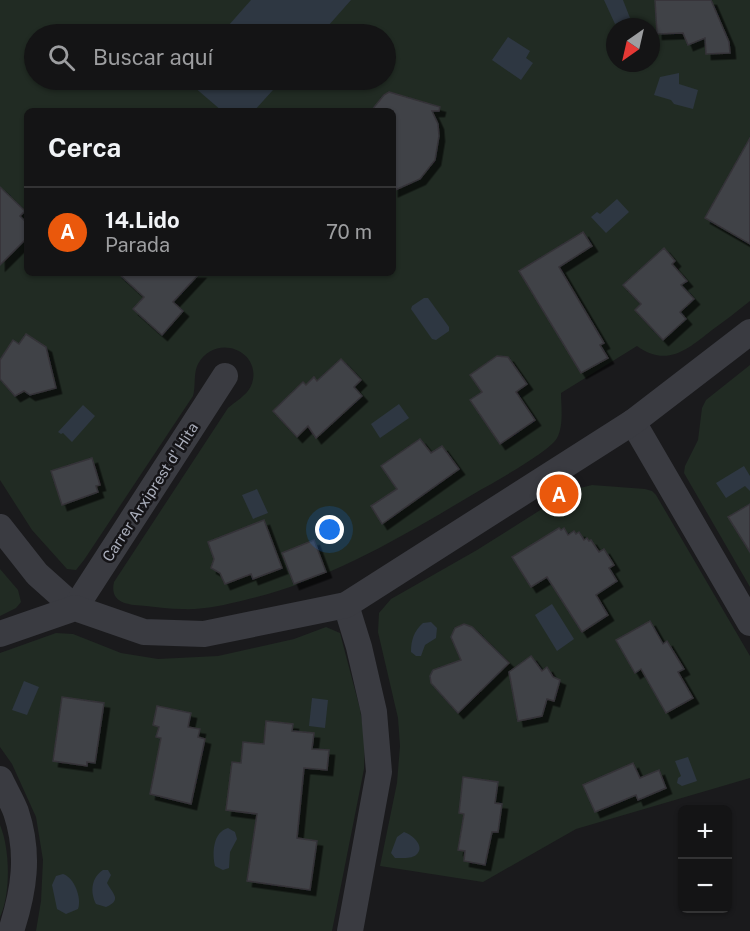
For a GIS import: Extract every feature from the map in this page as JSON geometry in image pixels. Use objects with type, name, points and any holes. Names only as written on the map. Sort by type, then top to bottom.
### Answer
[{"type":"street","points":[[0,527],[38,574],[75,608],[144,632],[204,634],[346,605],[633,422],[750,332]]},
{"type":"street","name":"Carrer Arxiprest d' Hita","points":[[75,608],[225,376]]},
{"type":"street","points":[[633,422],[750,623]]},
{"type":"street","points":[[346,605],[359,647],[374,712],[378,772],[350,931]]},
{"type":"street","points":[[0,634],[75,608]]},
{"type":"street","points":[[0,779],[16,812],[25,858],[21,899],[11,931]]},
{"type":"shaded area","points":[[0,0],[750,0],[750,301],[686,349],[668,356],[648,352],[637,346],[561,393],[559,433],[545,450],[425,523],[368,554],[308,581],[222,605],[173,609],[122,602],[115,595],[114,582],[228,408],[251,386],[253,374],[251,364],[245,355],[226,347],[216,349],[206,354],[198,364],[193,396],[84,560],[76,570],[67,569],[32,530],[0,480]]},
{"type":"shaded area","points":[[750,365],[750,587],[684,473],[685,466],[698,440],[702,408],[706,400]]},
{"type":"shaded area","points":[[592,485],[645,489],[656,495],[750,656],[750,778],[576,829],[483,882],[380,866],[397,783],[400,746],[398,718],[378,632],[379,613],[391,599],[477,550],[572,490]]},
{"type":"shaded area","points":[[0,569],[18,590],[21,602],[16,608],[0,616]]},
{"type":"shaded area","points":[[326,627],[340,633],[360,709],[365,741],[364,769],[332,931],[36,931],[41,901],[43,860],[36,817],[12,764],[0,747],[0,653],[56,633],[73,634],[121,653],[158,659],[218,656],[294,639]]},
{"type":"shaded area","points":[[0,825],[6,846],[8,871],[6,896],[0,917]]},
{"type":"water","points":[[251,0],[351,0],[330,24],[230,24]]},
{"type":"water","points":[[604,0],[623,0],[630,18],[612,18]]},
{"type":"water","points":[[508,37],[530,51],[526,58],[533,63],[521,80],[492,60]]},
{"type":"water","points":[[679,73],[679,84],[698,90],[693,109],[654,95],[660,77]]},
{"type":"water","points":[[198,90],[273,90],[257,108],[219,108]]},
{"type":"water","points":[[617,199],[629,212],[606,233],[591,217],[597,212],[600,214]]},
{"type":"water","points":[[424,298],[428,298],[449,327],[449,331],[436,340],[432,339],[411,309]]},
{"type":"water","points":[[399,404],[409,418],[380,438],[371,424]]},
{"type":"water","points":[[83,405],[95,416],[72,442],[63,433],[58,432]]},
{"type":"water","points":[[744,466],[750,476],[750,491],[745,486],[726,498],[716,483]]},
{"type":"water","points":[[257,489],[268,513],[253,519],[242,495]]},
{"type":"water","points":[[552,604],[574,639],[557,651],[535,615]]},
{"type":"water","points":[[431,622],[437,628],[436,638],[425,645],[421,656],[416,656],[411,652],[417,629],[423,623]]},
{"type":"water","points":[[24,681],[39,687],[27,715],[12,710]]},
{"type":"water","points":[[312,698],[328,700],[325,728],[309,726]]},
{"type":"water","points":[[688,757],[697,781],[682,786],[677,783],[681,776],[675,761]]},
{"type":"water","points":[[228,828],[235,832],[237,839],[230,852],[229,868],[223,870],[215,866],[214,849],[219,834]]},
{"type":"water","points":[[404,832],[417,842],[419,852],[411,857],[395,858],[391,853],[397,837]]},
{"type":"water","points":[[103,870],[108,870],[111,875],[107,883],[115,896],[114,902],[106,907],[96,904],[92,890],[96,877]]},
{"type":"water","points":[[63,874],[74,883],[79,899],[78,909],[66,914],[57,909],[52,885],[56,876]]},
{"type":"building","points":[[655,0],[711,0],[729,42],[730,53],[706,54],[705,38],[688,45],[683,33],[660,34],[660,18],[656,18]]},
{"type":"building","points":[[389,92],[440,107],[439,111],[432,111],[438,124],[439,136],[435,160],[420,179],[396,190],[396,108],[373,108]]},
{"type":"building","points":[[750,138],[750,244],[705,218]]},
{"type":"building","points":[[0,187],[24,210],[20,216],[24,220],[24,241],[0,265]]},
{"type":"building","points":[[583,232],[592,246],[559,267],[604,343],[600,345],[608,358],[581,373],[519,271]]},
{"type":"building","points":[[664,248],[675,261],[672,264],[687,281],[681,285],[694,299],[680,312],[686,319],[663,340],[635,310],[641,304],[623,285]]},
{"type":"building","points":[[121,276],[197,276],[173,302],[183,311],[162,335],[133,309],[144,297]]},
{"type":"building","points":[[26,334],[46,347],[56,388],[30,395],[24,391],[15,396],[0,379],[0,360],[13,340],[19,344]]},
{"type":"building","points":[[497,356],[508,357],[527,384],[516,392],[535,420],[500,444],[470,400],[482,392],[470,375]]},
{"type":"building","points":[[341,359],[361,380],[354,387],[362,396],[316,438],[308,426],[297,437],[273,411],[303,382],[306,385],[314,377],[317,381]]},
{"type":"building","points":[[420,439],[431,453],[442,446],[459,469],[382,524],[371,506],[397,489],[381,466]]},
{"type":"building","points":[[92,458],[100,485],[96,486],[98,492],[62,505],[51,471]]},
{"type":"building","points":[[750,504],[750,552],[728,517]]},
{"type":"building","points":[[264,520],[282,568],[253,579],[251,574],[225,584],[220,573],[211,568],[214,559],[208,542]]},
{"type":"building","points":[[559,528],[561,530],[564,528],[568,535],[574,531],[576,534],[579,532],[584,540],[587,538],[591,540],[599,552],[604,549],[614,565],[609,568],[617,581],[596,595],[608,615],[582,632],[547,577],[531,587],[512,557]]},
{"type":"building","points":[[314,540],[326,572],[294,584],[282,553]]},
{"type":"building","points":[[650,621],[663,644],[667,641],[684,669],[678,672],[693,698],[666,713],[641,669],[635,673],[616,640]]},
{"type":"building","points":[[464,624],[472,627],[509,663],[458,713],[431,683],[430,676],[433,670],[461,660],[451,637],[455,628]]},
{"type":"building","points":[[531,656],[542,671],[547,667],[553,677],[560,680],[554,701],[547,699],[542,716],[518,721],[509,672]]},
{"type":"building","points":[[62,697],[104,703],[95,763],[87,762],[87,766],[53,761]]},
{"type":"building","points":[[157,706],[191,713],[188,727],[200,729],[198,737],[205,739],[191,804],[150,794],[161,738],[156,737],[159,727],[153,725]]},
{"type":"building","points":[[266,721],[293,724],[292,731],[314,733],[312,749],[329,750],[327,770],[304,768],[297,838],[317,841],[310,890],[247,881],[257,814],[226,810],[232,762],[241,763],[243,742],[264,744]]},
{"type":"building","points":[[633,763],[640,778],[659,770],[666,788],[638,800],[636,795],[595,812],[583,785]]},
{"type":"building","points":[[463,777],[498,782],[495,803],[502,804],[498,832],[492,832],[485,865],[464,861],[465,851],[458,850],[464,814],[459,813]]},
{"type":"place","name":"14.Lido","points":[[559,494]]}]
